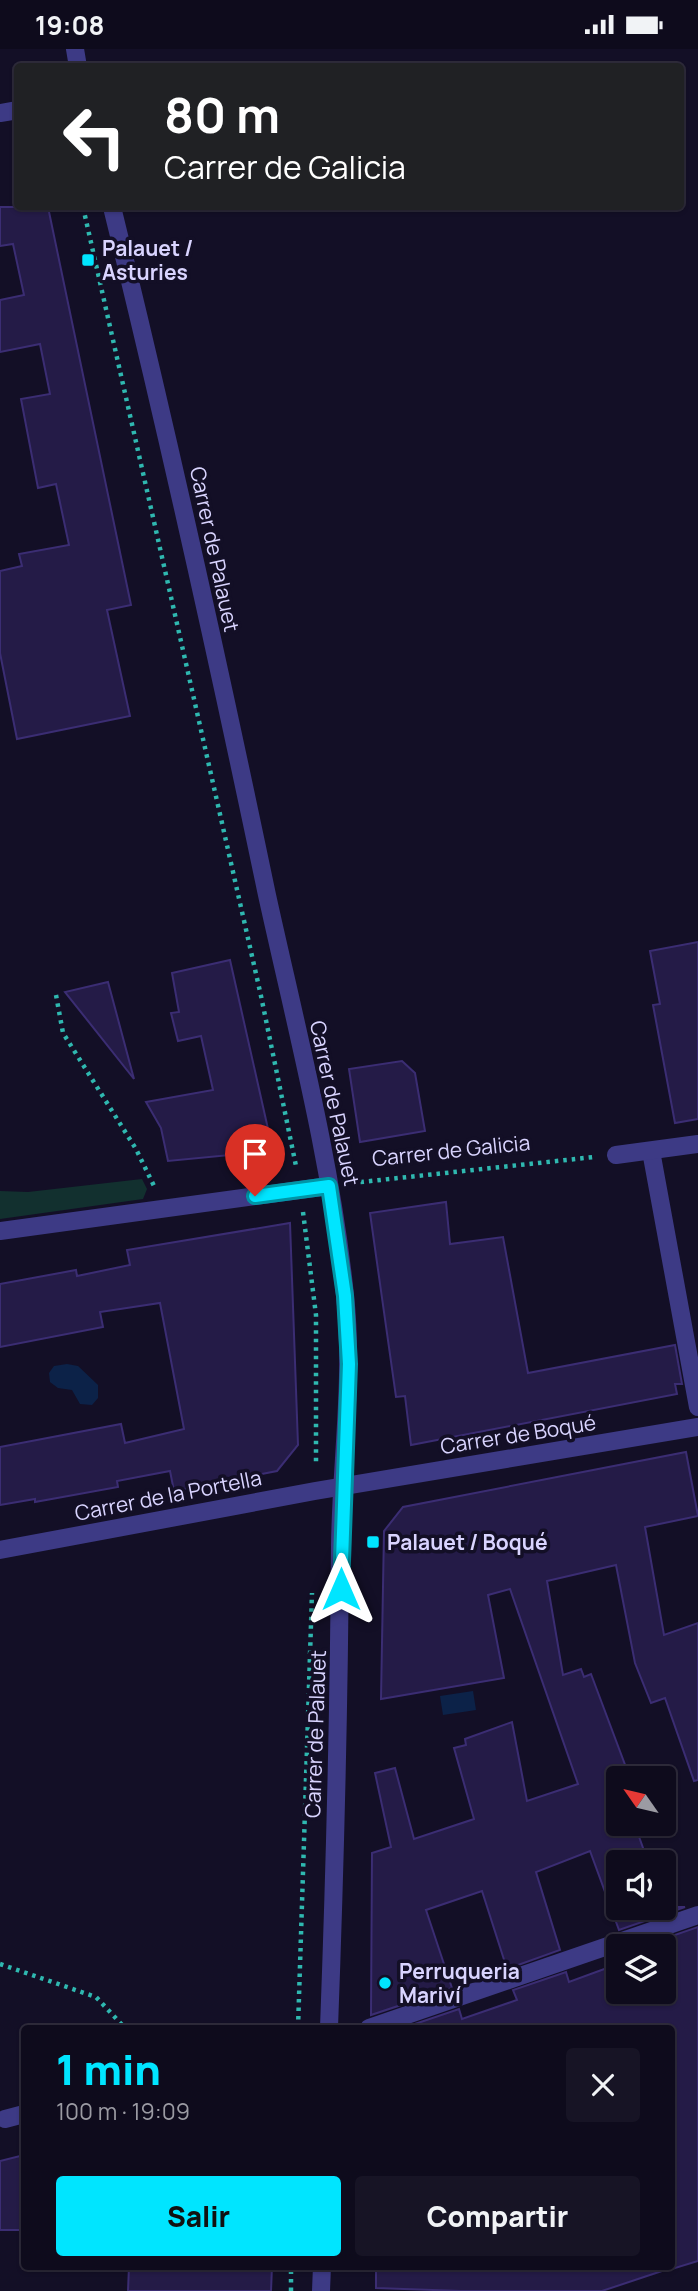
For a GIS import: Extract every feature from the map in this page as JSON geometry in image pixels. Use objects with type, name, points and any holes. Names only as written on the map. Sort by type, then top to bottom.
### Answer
[{"type":"street","name":"Carrer de Palauet","points":[[113,210],[158,395],[329,1186],[345,1296],[349,1364],[345,1486],[340,1540],[341,1637],[329,2025]]},
{"type":"street","points":[[616,1155],[698,1144]]},
{"type":"street","points":[[651,1151],[698,1407]]},
{"type":"street","points":[[0,1231],[329,1186]]},
{"type":"street","name":"Carrer de Boqué","points":[[345,1486],[698,1427]]},
{"type":"street","name":"Carrer de la Portella","points":[[0,1550],[345,1486]]},
{"type":"street","points":[[378,2025],[698,1915]]},
{"type":"street","points":[[5,2119],[21,2116]]},
{"type":"street","points":[[321,2291],[322,2270]]},
{"type":"path","points":[[84,210],[261,996],[300,1190],[316,1315],[315,1490]]},
{"type":"path","points":[[56,995],[63,1033],[136,1149],[166,1208]]},
{"type":"path","name":"Carrer de Galicia","points":[[329,1186],[616,1155]]},
{"type":"path","points":[[298,2025],[312,1587]]},
{"type":"path","points":[[0,1964],[96,1997],[122,2025]]},
{"type":"path","points":[[290,2291],[291,2270]]},
{"type":"green space","points":[[142,1179],[147,1189],[143,1199],[0,1219],[0,1191],[28,1192]]},
{"type":"water","points":[[54,1366],[78,1366],[98,1385],[98,1398],[92,1405],[80,1404],[72,1390],[58,1388],[50,1382],[49,1373]]},
{"type":"water","points":[[473,1691],[476,1710],[443,1715],[440,1696]]},
{"type":"building","points":[[0,207],[14,207],[14,210],[49,210],[131,605],[107,610],[130,716],[17,739],[0,653],[0,571],[22,566],[19,554],[69,545],[56,484],[38,488],[21,399],[50,394],[40,344],[0,352],[0,300],[24,295],[13,244],[0,246]]},
{"type":"building","points":[[698,942],[698,1119],[675,1123],[653,1005],[660,1004],[650,951]]},
{"type":"building","points":[[230,960],[273,1151],[168,1161],[161,1128],[146,1102],[213,1090],[201,1036],[178,1041],[171,1013],[179,1012],[172,973]]},
{"type":"building","points":[[108,982],[134,1079],[65,992]]},
{"type":"building","points":[[402,1061],[415,1073],[425,1131],[360,1142],[349,1069]]},
{"type":"building","points":[[446,1202],[450,1244],[503,1237],[528,1373],[675,1345],[682,1384],[675,1384],[677,1394],[411,1445],[405,1396],[396,1397],[370,1213]]},
{"type":"building","points":[[290,1223],[298,1445],[277,1471],[174,1491],[170,1471],[117,1481],[118,1487],[35,1502],[35,1499],[0,1505],[0,1447],[121,1424],[125,1443],[184,1429],[160,1303],[100,1312],[103,1327],[0,1347],[0,1284],[76,1270],[77,1276],[130,1265],[127,1250]]},
{"type":"building","points":[[686,1452],[698,1516],[645,1527],[664,1635],[698,1623],[698,1780],[694,1781],[665,1698],[651,1703],[635,1663],[616,1565],[547,1581],[563,1675],[581,1669],[584,1677],[591,1674],[626,1766],[606,1766],[606,1836],[639,1836],[644,1850],[606,1850],[606,1895],[590,1851],[536,1872],[560,1950],[507,1969],[482,1891],[426,1910],[452,1988],[371,2015],[372,1853],[391,1847],[375,1773],[395,1768],[414,1839],[474,1819],[454,1748],[466,1745],[465,1739],[512,1722],[527,1801],[578,1784],[510,1589],[488,1595],[504,1678],[381,1699],[384,1531],[403,1507]]},
{"type":"building","points":[[615,1920],[648,1920],[619,1930]]},
{"type":"building","points":[[698,1927],[698,2261],[675,2268],[675,2025],[412,2025],[459,2009],[462,2019],[517,2000],[513,1990],[566,1972],[569,1982],[606,1968],[606,2004],[676,2004],[676,1935]]},
{"type":"building","points":[[21,2156],[21,2230],[0,2230],[0,2161]]},
{"type":"building","points":[[129,2270],[272,2270],[271,2291],[128,2291]]},
{"type":"building","points":[[376,2270],[662,2270],[602,2291],[376,2288]]},
{"type":"place","name":"Palauet / Asturies","points":[[88,260]]},
{"type":"place","name":"Palauet / Boqué","points":[[373,1542]]},
{"type":"place","name":"Perruqueria Mariví","points":[[385,1983]]},
{"type":"route","points":[[255,1196],[329,1186],[345,1296],[349,1364],[345,1486],[340,1540],[341,1589]]}]
